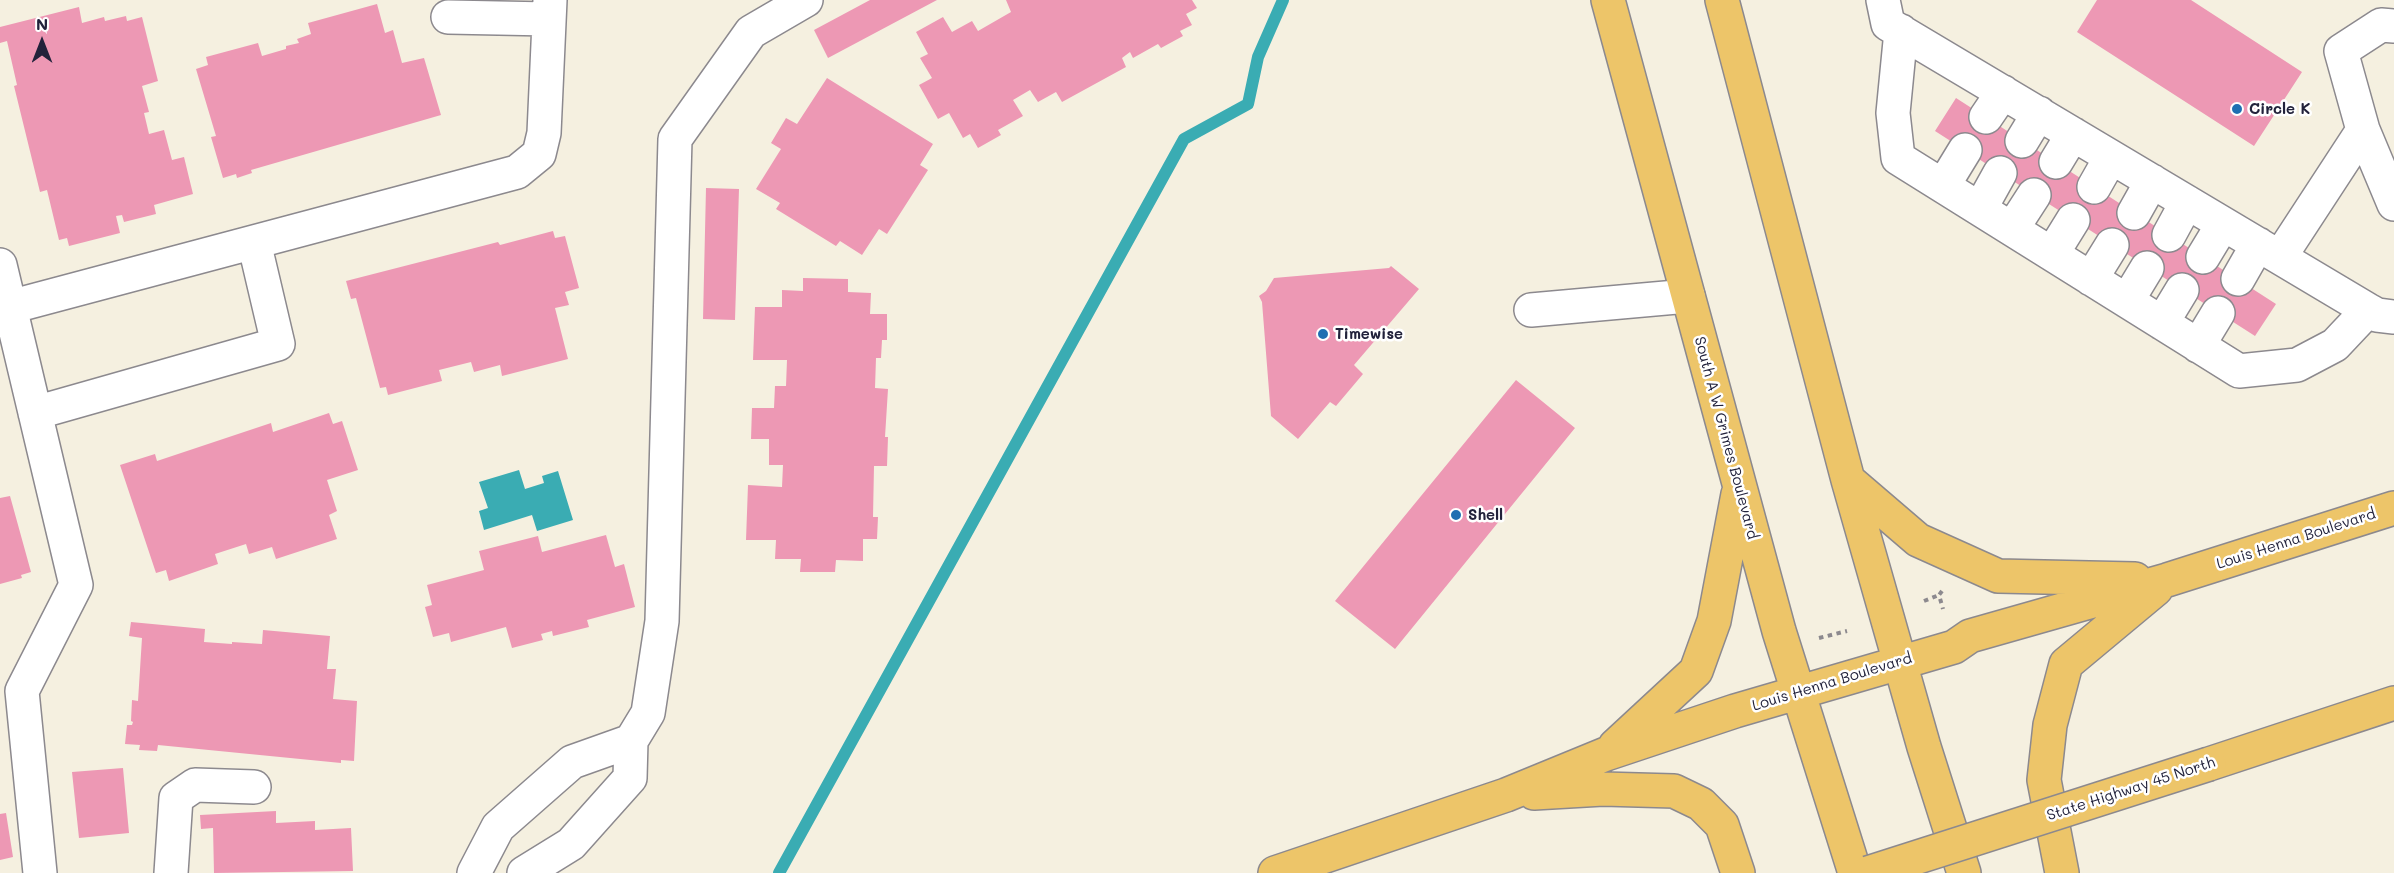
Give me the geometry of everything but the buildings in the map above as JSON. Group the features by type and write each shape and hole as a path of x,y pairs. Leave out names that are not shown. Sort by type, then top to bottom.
{"main road":[{"name":"South A W Grimes Boulevard","path":"1608,0 1739,486 1799,694 1856,873"},
{"path":"1722,0 1848,480 1899,662 1964,873"},
{"path":"1848,480 1918,540 1998,576 2167,580"},
{"path":"1606,754 1696,671 1714,621 1739,486"},
{"name":"Louis Henna Boulevard","path":"1275,873 1506,795 1606,754 1736,711 1954,647 1970,636 2167,580 2394,508"},
{"path":"2062,873 2044,780 2050,725 2066,664 2167,580"},
{"name":"State Highway 45 North","path":"1868,873 2394,703"},
{"path":"1506,795 1603,789 1674,791 1701,804 1722,825 1738,873"}],"lane":[{"path":"524,873 571,844 630,778 631,741 648,713 662,621 675,139 751,32 806,0"},
{"path":"1883,0 1888,24 1901,31 1994,105 2030,127 2073,134 2269,251 2381,313 2335,345 2297,366 2239,371 1898,158 1893,113 1901,31"},
{"path":"10,307 517,172 539,154 544,134 549,9 448,17"},
{"path":"2394,26 2381,25 2341,51 2363,130 2394,204"},
{"path":"2238,279 2269,251 2363,130"},
{"path":"2056,162 2073,134"},
{"path":"1942,186 1965,150"},
{"path":"2094,187 2111,157"},
{"path":"1980,209 2000,173"},
{"path":"2134,213 2152,181"},
{"path":"2012,229 2034,195"},
{"path":"2169,235 2187,202"},
{"path":"2052,254 2073,220"},
{"path":"2203,257 2223,224"},
{"path":"35,413 278,344 254,242"},
{"path":"2091,279 2112,245"},
{"path":"0,265 76,585 22,691 40,873"},
{"path":"2127,301 2147,268"},
{"path":"2162,323 2182,290"},
{"path":"1531,310 1688,296"},
{"path":"2199,346 2218,313"},
{"path":"474,873 498,827 573,762 631,741"},
{"path":"171,873 176,798 195,785 254,787"}],"path":[{"path":"1924,601 1939,595"},
{"path":"1819,638 1847,631"}],"water":[{"path":"519,470 525,489 544,483 542,476 558,471 573,520 537,531 532,515 484,530 479,511 488,508 479,482"}],"waterway":[{"path":"779,873 1184,139 1248,104 1258,57 1283,0"}],"place":[{"name":"Circle K","path":"2237,109"},
{"name":"Timewise","path":"1323,334"},
{"name":"Shell","path":"1456,515"}]}
